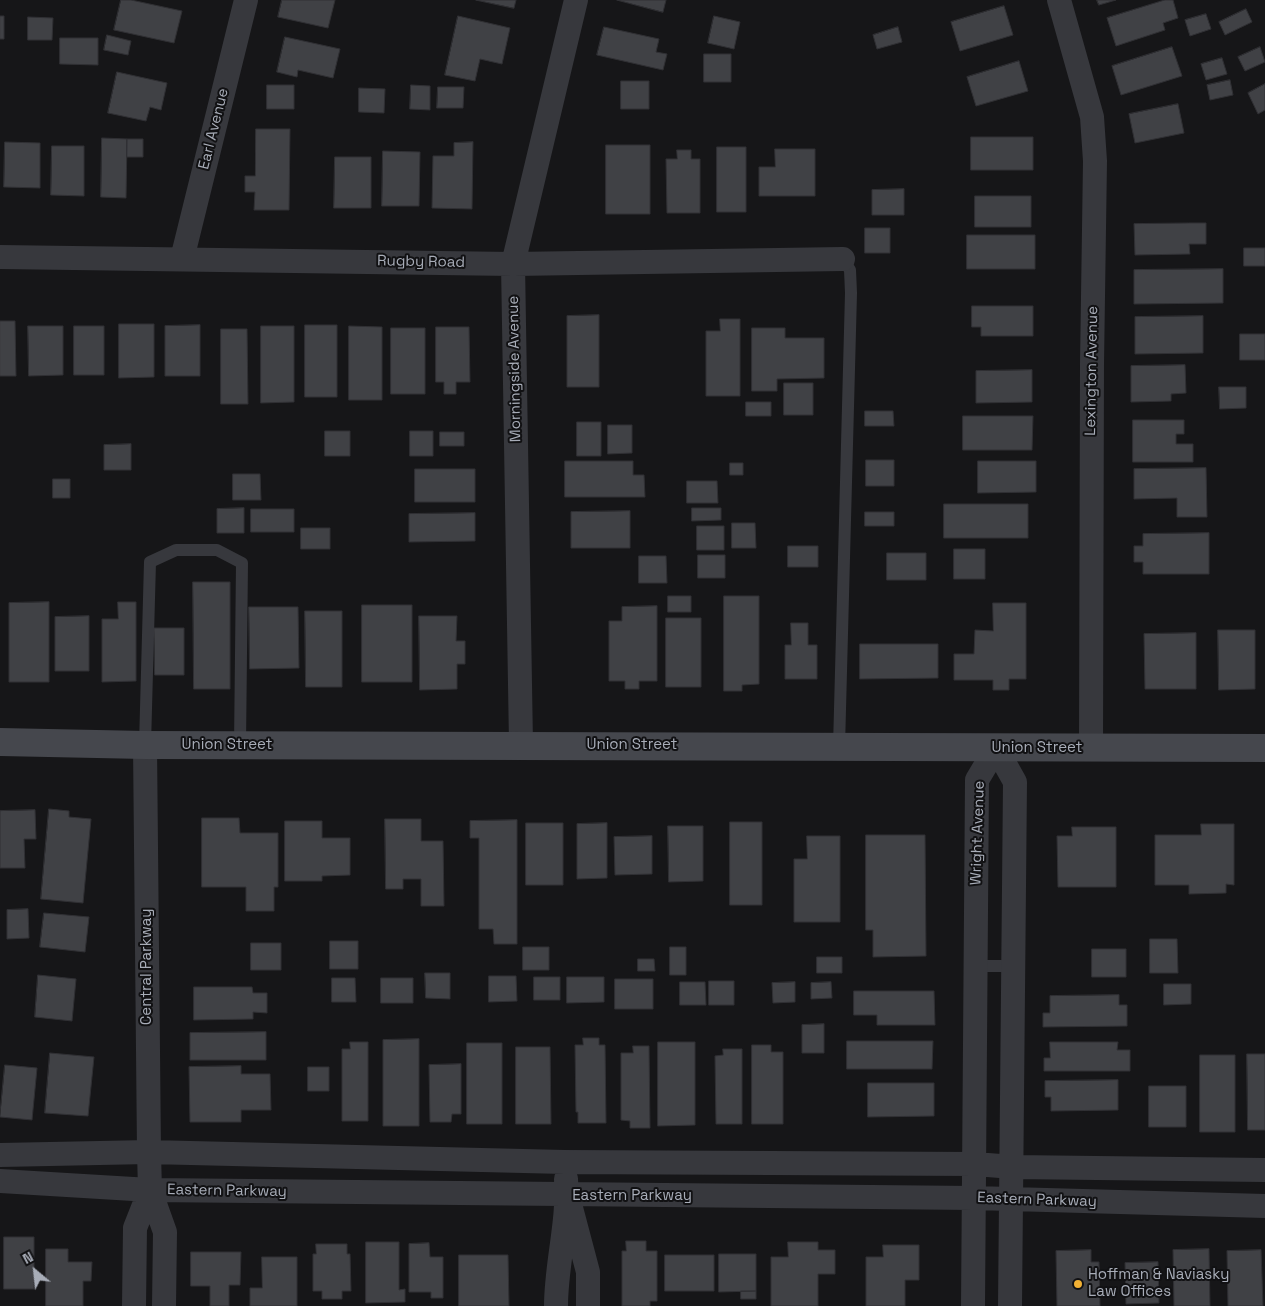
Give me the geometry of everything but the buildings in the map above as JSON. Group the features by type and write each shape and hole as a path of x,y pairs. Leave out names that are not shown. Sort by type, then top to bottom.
{"main road":[{"name":"Union Street","path":"0,742 145,745 521,744 1265,748"}],"street":[{"name":"Earl Avenue","path":"182,259 246,0"},
{"name":"Morningside Avenue","path":"521,744 513,264 576,0"},
{"name":"Lexington Avenue","path":"1060,0 1092,117 1095,161 1092,364 1091,747"},
{"name":"Rugby Road","path":"0,258 513,264 842,259"},
{"name":"Central Parkway","path":"145,745 150,1190 165,1232 164,1306"},
{"name":"Wright Avenue","path":"996,748 1015,782 1013,1167 1010,1306"},
{"name":"Wright Avenue","path":"972,1306 975,1164 977,780 996,748"},
{"path":"0,1155 149,1152 565,1162 975,1164 1013,1167 1265,1170"},
{"path":"556,1306 556,1274 567,1195 565,1162"},
{"name":"Eastern Parkway","path":"0,1182 150,1190 974,1198 1265,1206"},
{"name":"Central Parkway","path":"134,1306 135,1228 150,1190"},
{"path":"567,1195 588,1272 588,1306"}],"lane":[{"path":"839,747 851,293 850,270 842,259"},
{"path":"145,745 150,562 176,550 217,550 242,563 240,745"},
{"path":"976,966 1014,966"}],"place":[{"name":"Hoffman & Naviasky Law Offices","path":"1078,1284"}]}
